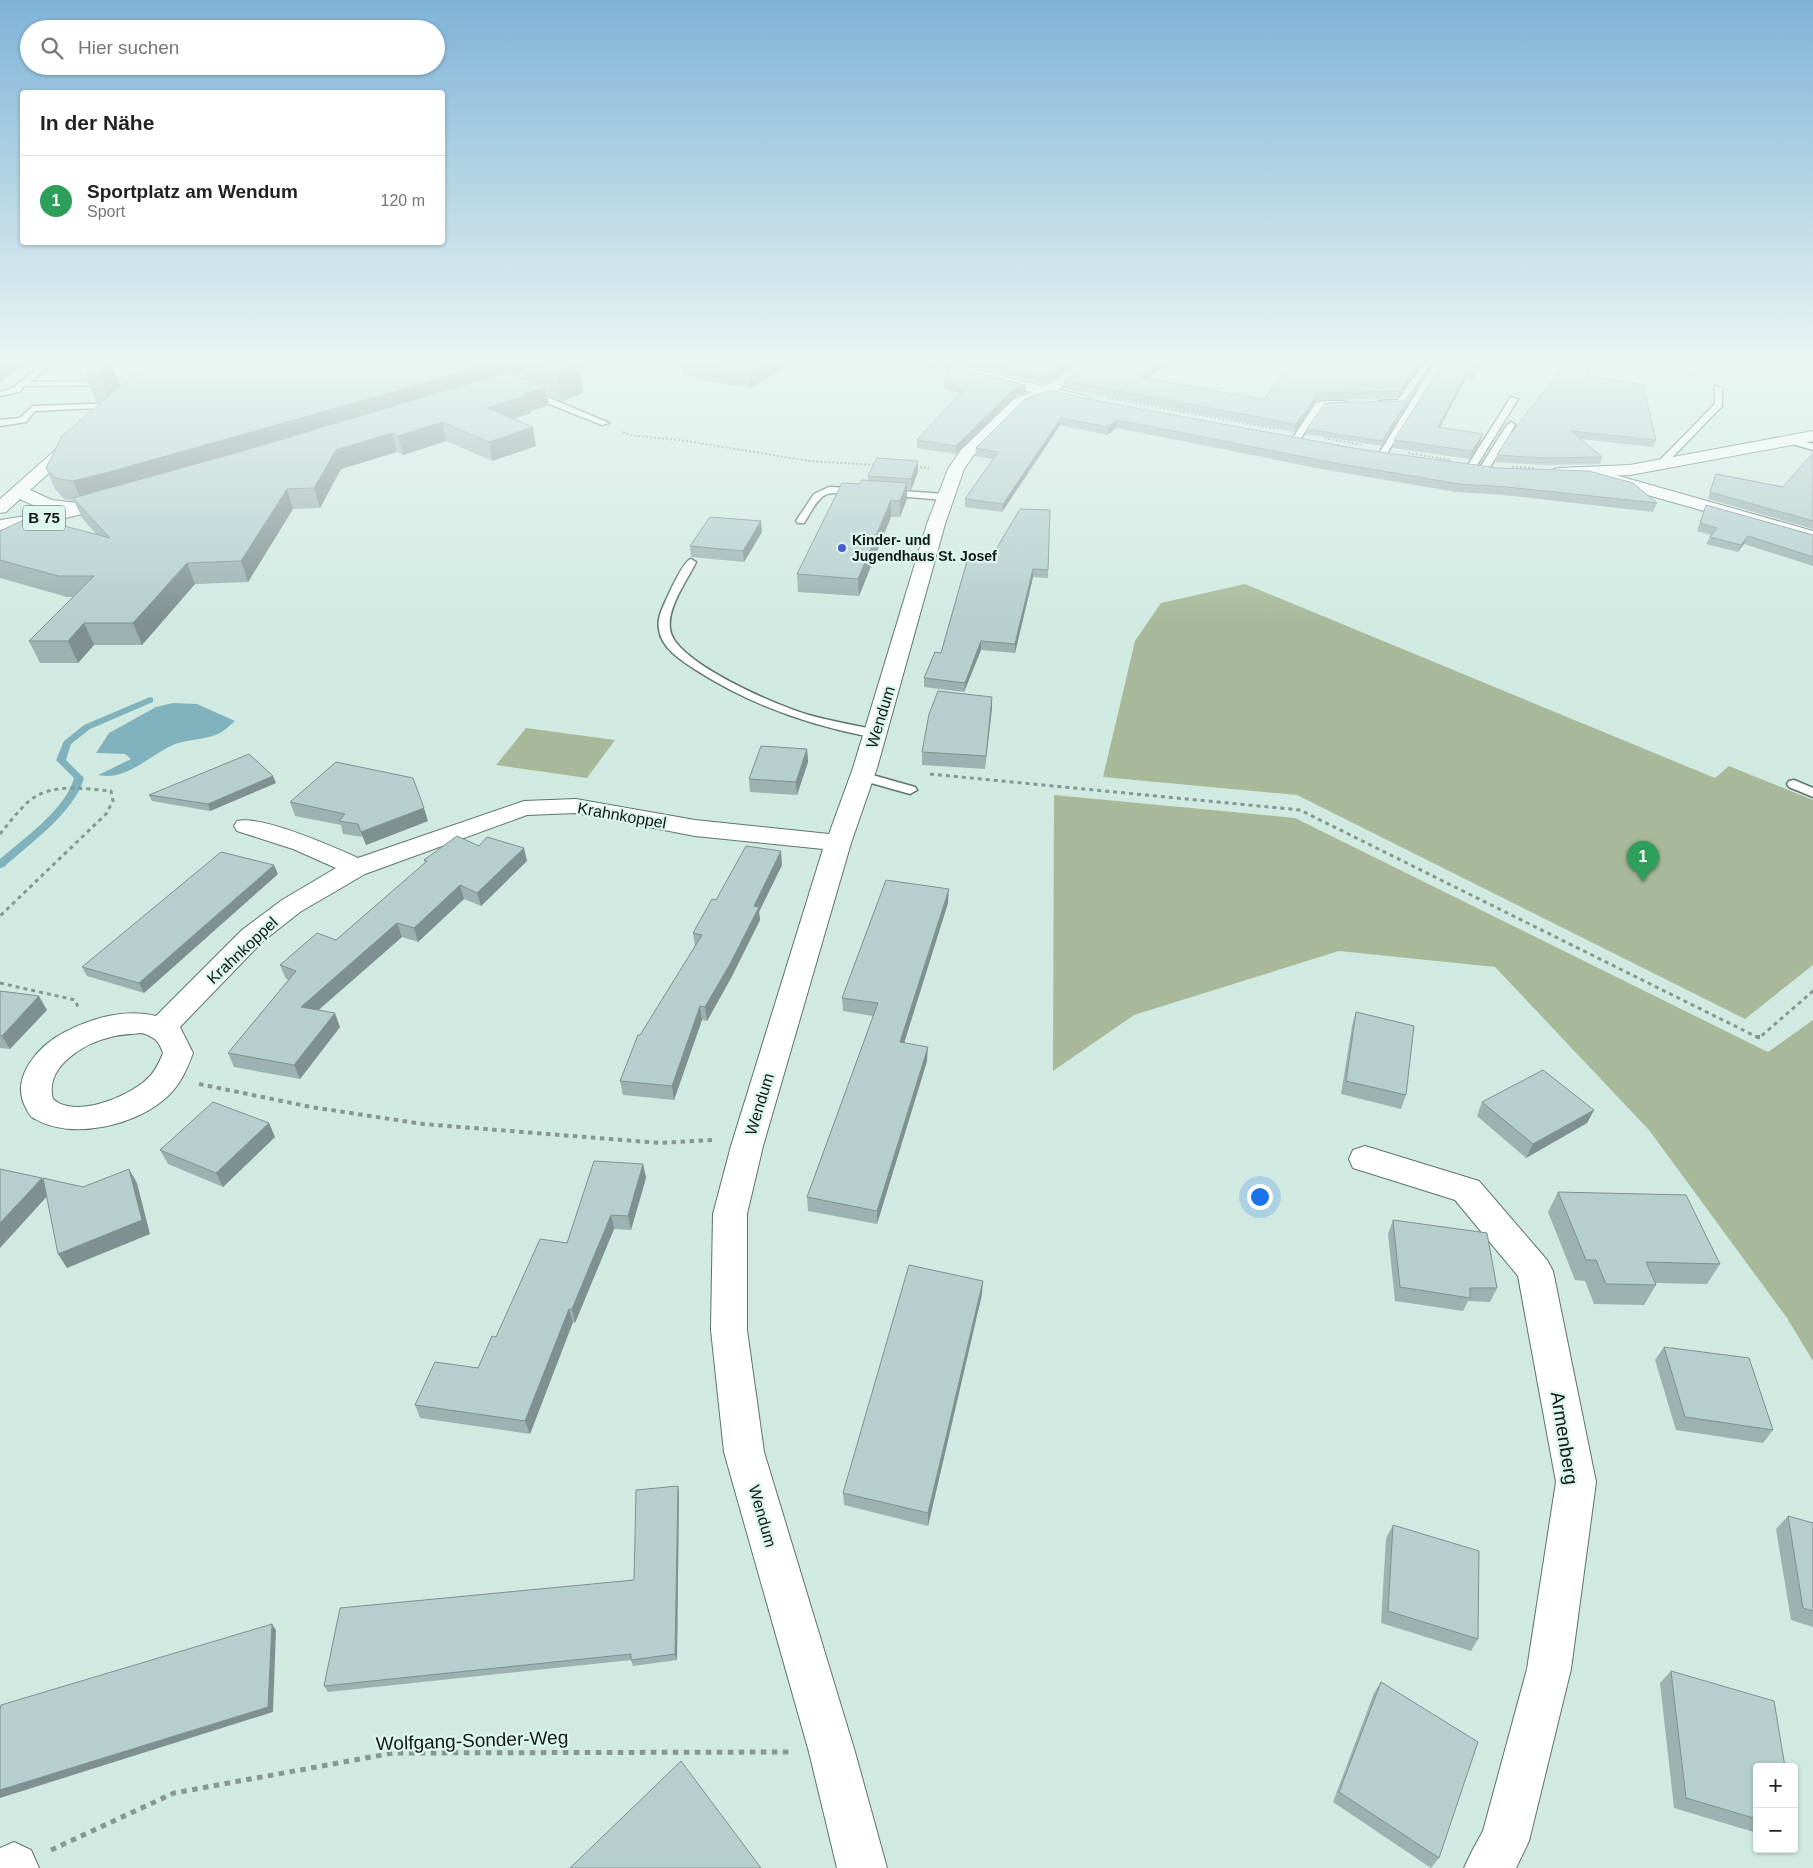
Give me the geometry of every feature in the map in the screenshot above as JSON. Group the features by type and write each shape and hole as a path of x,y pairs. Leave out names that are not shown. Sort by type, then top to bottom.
{"street":[{"path":"0,508 68,448"},
{"name":"Wendum","path":"862,1868 832,1752 744,1452 729,1330 730,1214 749,1139 838,842 876,734 936,524 951,484 967,453 972,448"},
{"path":"1547,473 1593,473 1660,465 1753,448"},
{"path":"1363,451 1401,458"},
{"path":"1471,468 1502,471"},
{"path":"1593,473 1813,537"},
{"path":"19,491 34,501 52,506 87,509"},
{"name":"B 75","path":"0,525 87,509 132,496"},
{"path":"0,539 87,509"},
{"name":"Krahnkoppel","path":"162,1028 252,936 291,906 356,868 524,808 576,806 695,828 838,842"},
{"path":"246,826 292,840 338,858 356,868"},
{"path":"142,1023 162,1028 173,1037 178,1053 167,1077 151,1093 124,1108 99,1116 72,1119 45,1110 35,1096 36,1080 47,1062 70,1043 89,1032 106,1027 142,1023"},
{"name":"Armenberg","path":"1365,1159 1467,1190 1535,1271 1576,1482 1549,1669 1505,1841 1489,1868"}],"lane":[{"path":"1382,455 1386,448"},
{"path":"1471,468 1483,448"},
{"path":"1471,468 1489,448"},
{"path":"1660,465 1676,448"},
{"path":"801,521 813,500 822,491 838,489 872,492 951,484"},
{"path":"691,562 664,619 664,631 667,640 686,658 716,679 756,701 816,722 876,734"},
{"path":"862,776 910,790"},
{"path":"1794,784 1813,793"}],"path":[{"path":"731,448 809,461 877,465"},
{"path":"914,467 951,484"},
{"path":"924,774 1300,810 1759,1038 1813,991"},
{"path":"0,834 33,798 44,791 64,789 111,792 112,801 106,814 0,916"},
{"path":"0,983 75,1000 89,1032"},
{"path":"167,1077 311,1107 423,1124 660,1143 749,1139"},
{"name":"Wolfgang-Sonder-Weg","path":"14,1868 174,1793 393,1753 832,1752"}],"green space":[{"path":"1245,584 1715,778 1729,766 1813,800 1813,965 1745,1019 1297,795 1103,777 1135,641 1161,603"},
{"path":"526,728 615,740 587,778 496,765"},
{"path":"1054,795 1295,818 1768,1052 1813,1020 1813,1361 1787,1318 1649,1130 1495,967 1339,951 1134,1015 1053,1071"}],"water":[{"path":"173,703 197,704 235,721 222,732 175,744 138,766 118,775 98,775 131,759 125,754 96,753 109,733 156,707"}],"building":[{"path":"56,448 194,448 73,481 55,478 46,468"},
{"path":"252,448 342,448 336,450 314,488 287,489 241,561 187,563 133,623 84,623 68,641 29,641 94,576 58,576 0,560 0,531 30,517 110,538 73,498"},
{"path":"977,448 1041,448 1003,504 965,499 998,452"},
{"path":"1259,448 1354,448 1498,468 1589,471 1633,483 1657,503 1507,487 1459,484"},
{"path":"1452,448 1474,448 1472,451"},
{"path":"1501,448 1591,448 1602,457 1546,458 1497,455"},
{"path":"1813,453 1813,521 1710,492 1716,474 1783,487"},
{"path":"877,458 918,461 911,479 868,476"},
{"path":"862,480 907,483 900,501 891,500 858,579 797,574 842,483 860,484"},
{"path":"1706,505 1813,535 1813,557 1748,536 1741,545 1710,537 1717,528 1700,523"},
{"path":"1020,509 1050,510 1048,570 1033,569 1015,644 981,641 965,683 924,678 935,652 941,653 969,554 992,556"},
{"path":"710,517 761,521 743,551 690,546"},
{"path":"938,691 992,697 986,756 922,752 929,714"},
{"path":"761,746 807,749 796,782 749,779"},
{"path":"249,754 273,776 208,804 149,795"},
{"path":"336,762 413,778 424,808 361,832 358,824 339,821 345,814 290,802"},
{"path":"457,836 479,846 487,837 524,848 477,893 460,885 414,928 397,923 301,1007 335,1013 294,1065 228,1053 296,971 280,965 317,933 336,940 427,861 424,860"},
{"path":"746,846 781,851 754,906 759,907 730,964 705,1007 700,1006 672,1086 620,1081 638,1035 640,1035 702,935 693,933 712,899 716,900"},
{"path":"221,852 274,865 139,983 82,967"},
{"path":"886,880 949,889 900,1042 928,1047 877,1211 807,1197 878,1003 842,998"},
{"path":"0,991 39,996 2,1036 0,1035"},
{"path":"1356,1012 1414,1026 1406,1095 1346,1081"},
{"path":"1543,1070 1594,1110 1533,1144 1482,1102"},
{"path":"213,1102 269,1123 216,1173 160,1150"},
{"path":"594,1161 643,1164 628,1216 611,1215 572,1309 569,1309 525,1421 415,1405 435,1362 478,1368 492,1336 496,1337 540,1239 567,1243"},
{"path":"0,1169 42,1178 0,1223"},
{"path":"129,1169 142,1220 58,1254 43,1178 83,1187"},
{"path":"1558,1192 1686,1195 1720,1264 1646,1262 1656,1285 1606,1284 1596,1260 1586,1260"},
{"path":"1393,1220 1487,1233 1497,1288 1470,1288 1470,1298 1400,1287"},
{"path":"909,1265 983,1281 928,1513 843,1493"},
{"path":"1664,1347 1749,1358 1773,1430 1685,1417"},
{"path":"678,1486 675,1654 631,1660 631,1654 324,1686 340,1608 634,1580 636,1490"},
{"path":"1788,1516 1813,1523 1813,1611 1803,1608"},
{"path":"1393,1525 1479,1551 1478,1639 1388,1611"},
{"path":"272,1624 268,1707 0,1790 1,1705"},
{"path":"1671,1671 1774,1701 1784,1763 1753,1763 1753,1818 1686,1798"},
{"path":"1381,1682 1478,1742 1439,1858 1339,1792"},
{"path":"681,1761 761,1868 570,1868"}],"waterway":[{"path":"0,865 59,811 77,787 79,778 61,760 67,743 87,727 150,700"}],"place":[{"name":"Kinder- und Jugendhaus St. Josef","path":"842,548"},
{"name":"Sportplatz am Wendum","path":"1643,882"}]}
